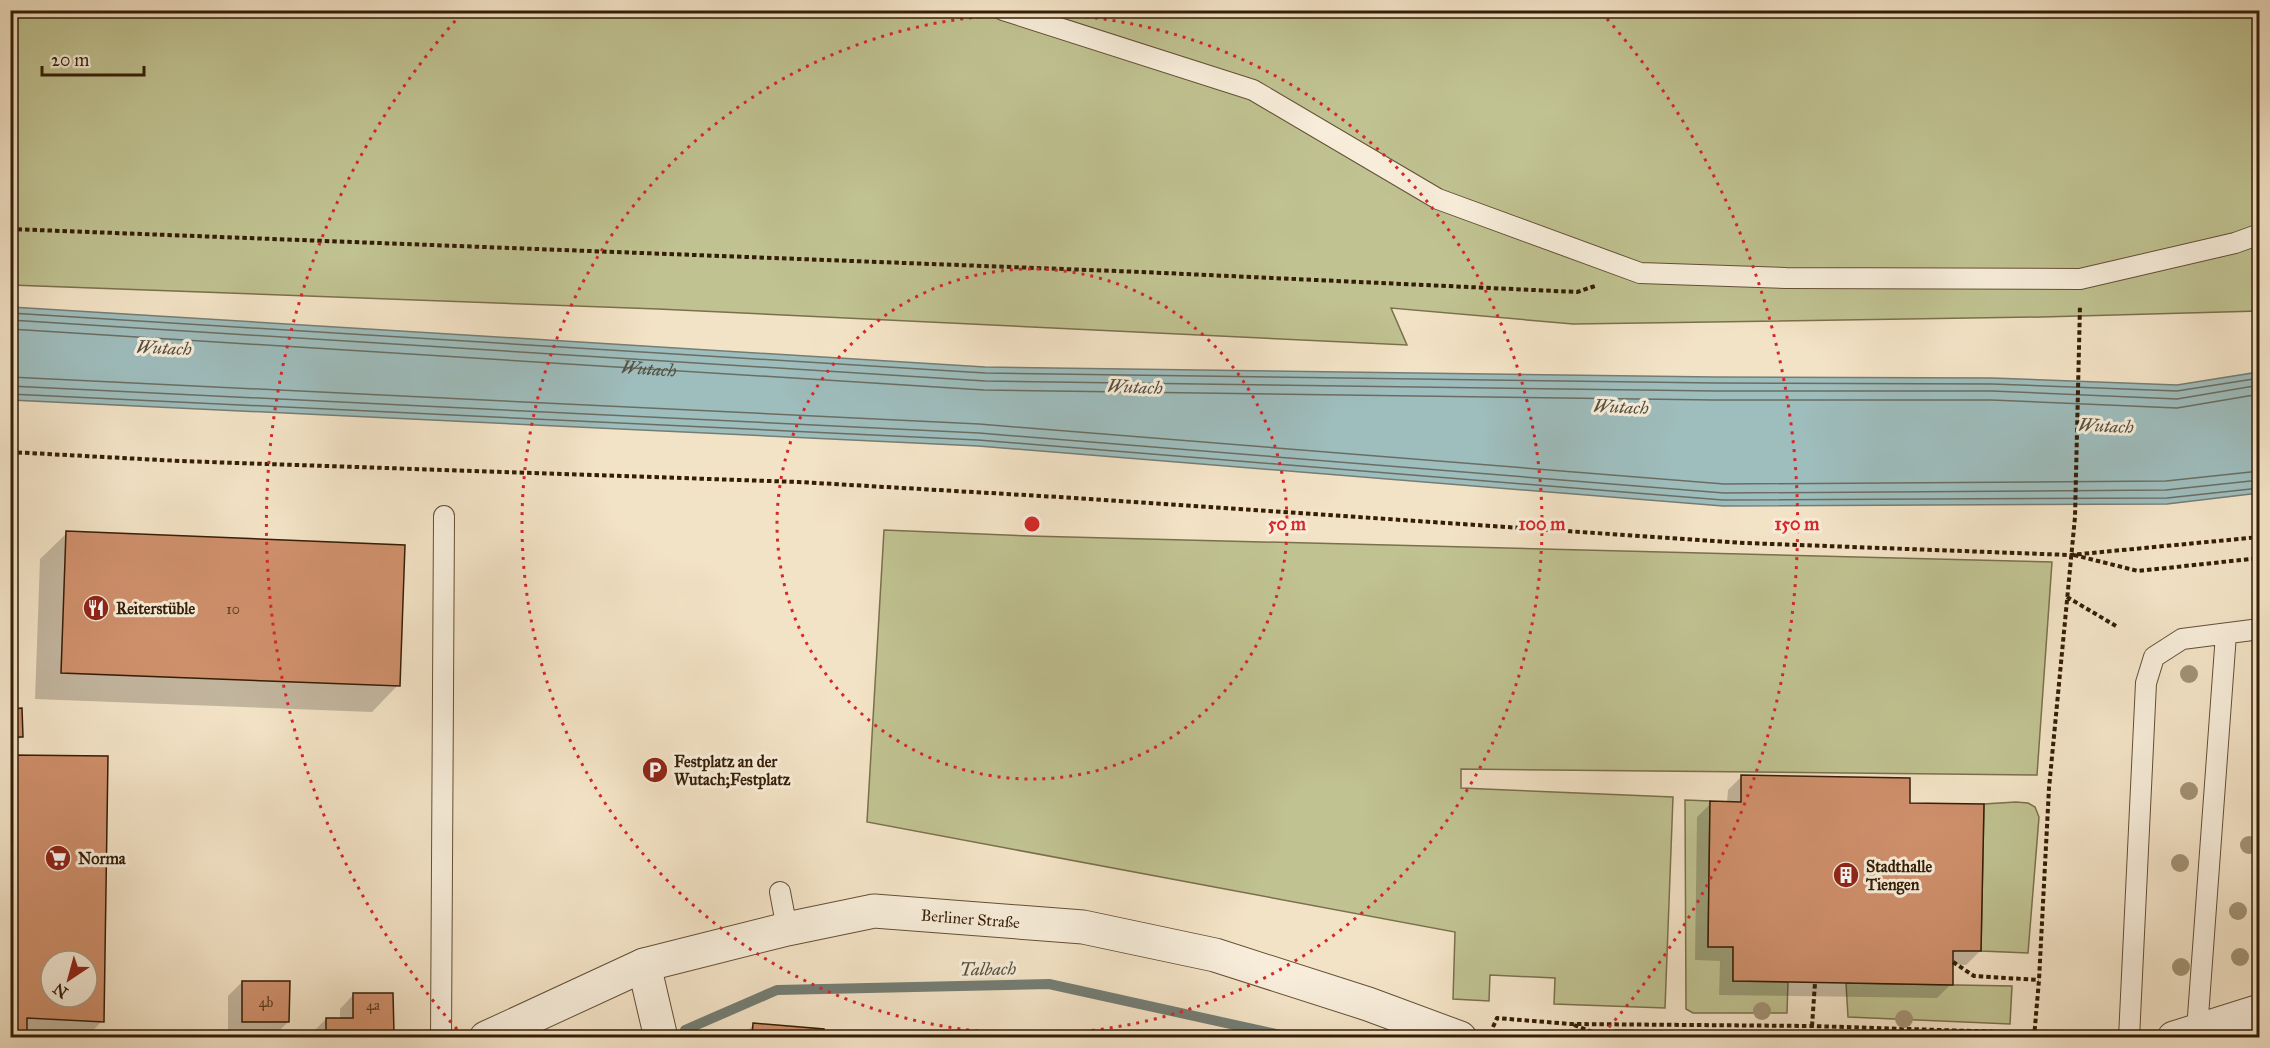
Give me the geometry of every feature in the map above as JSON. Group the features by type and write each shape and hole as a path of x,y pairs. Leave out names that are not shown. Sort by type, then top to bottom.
{"street":[{"name":"Berliner Straße","path":"486,1038 644,965 874,910 1083,927 1215,955 1368,1004 1460,1038"},
{"path":"644,965 661,1038"},
{"path":"2186,1034 2259,1011"}],"lane":[{"path":"1003,10 1253,90 1438,199 1640,273 1785,278 2080,279 2235,243 2259,234"},
{"path":"441,1038 444,516"},
{"path":"2129,1038 2146,683 2154,657 2182,639 2259,629"},
{"path":"2186,1034 2226,634"},
{"path":"780,892 788,929"}],"path":[{"path":"10,229 1154,273 1577,292 1640,273"},
{"path":"2034,1038 2049,788 2075,517 2080,333"},
{"path":"10,452 179,461 799,482 1745,543 2070,555 2259,537"},
{"path":"2070,555 2138,571 2259,558"},
{"path":"2067,597 2116,626"},
{"path":"1953,962 1974,976 2039,980"},
{"path":"1812,1026 1815,982"},
{"path":"1492,1028 1497,1018 1570,1024 1812,1026 2003,1032 2007,1038"},
{"path":"1570,1024 1608,1038"}],"green space":[{"path":"11,11 2259,11 2259,311 2042,317 1573,324 1391,308 1407,345 658,309 11,285"},
{"path":"884,530 1030,536 2052,562 2037,775 1461,769 1461,788 1673,797 1665,1008 1554,1004 1555,978 1490,975 1489,1001 1453,999 1455,932 867,822"},
{"path":"1685,800 1710,801 1708,946 1733,947 1733,981 1788,982 1787,1013 1693,1013 1686,1009"},
{"path":"2028,803 2035,807 2039,817 2028,953 1981,951 1984,804"},
{"path":"1846,983 2012,986 2010,1024 1848,1017"},
{"path":"1614,1030 1873,1037 1634,1038"}],"water":[{"name":"Wutach","path":"11,307 985,367 1715,377 1992,378 2177,385 2259,372 2259,493 2167,504 1723,506 978,446 11,400"}],"building":[{"path":"66,531 405,545 400,686 61,673"},
{"path":"22,708 23,737 10,737 10,709"},
{"name":"Norma","path":"10,755 108,756 104,1022 27,1018 27,1038 10,1038"},
{"name":"Stadthalle Tiengen","path":"1741,775 1910,778 1910,803 1984,804 1981,951 1953,951 1953,985 1733,981 1733,947 1708,947 1710,801 1741,802"},
{"path":"242,981 290,981 289,1022 242,1022"},
{"path":"353,993 393,993 394,1034 367,1034 367,1038 299,1038 298,1035 326,1034 326,1018 353,1018"},
{"path":"753,1023 824,1029 823,1038 752,1038"}],"waterway":[{"name":"Talbach","path":"685,1030 777,990 1049,984 1294,1038"}],"place":[{"name":"Reiterstüble","path":"96,608"},
{"name":"Festplatz an der Wutach;Festplatz","path":"655,770"},
{"name":"Norma","path":"58,858"},
{"name":"Stadthalle Tiengen","path":"1846,875"}]}
